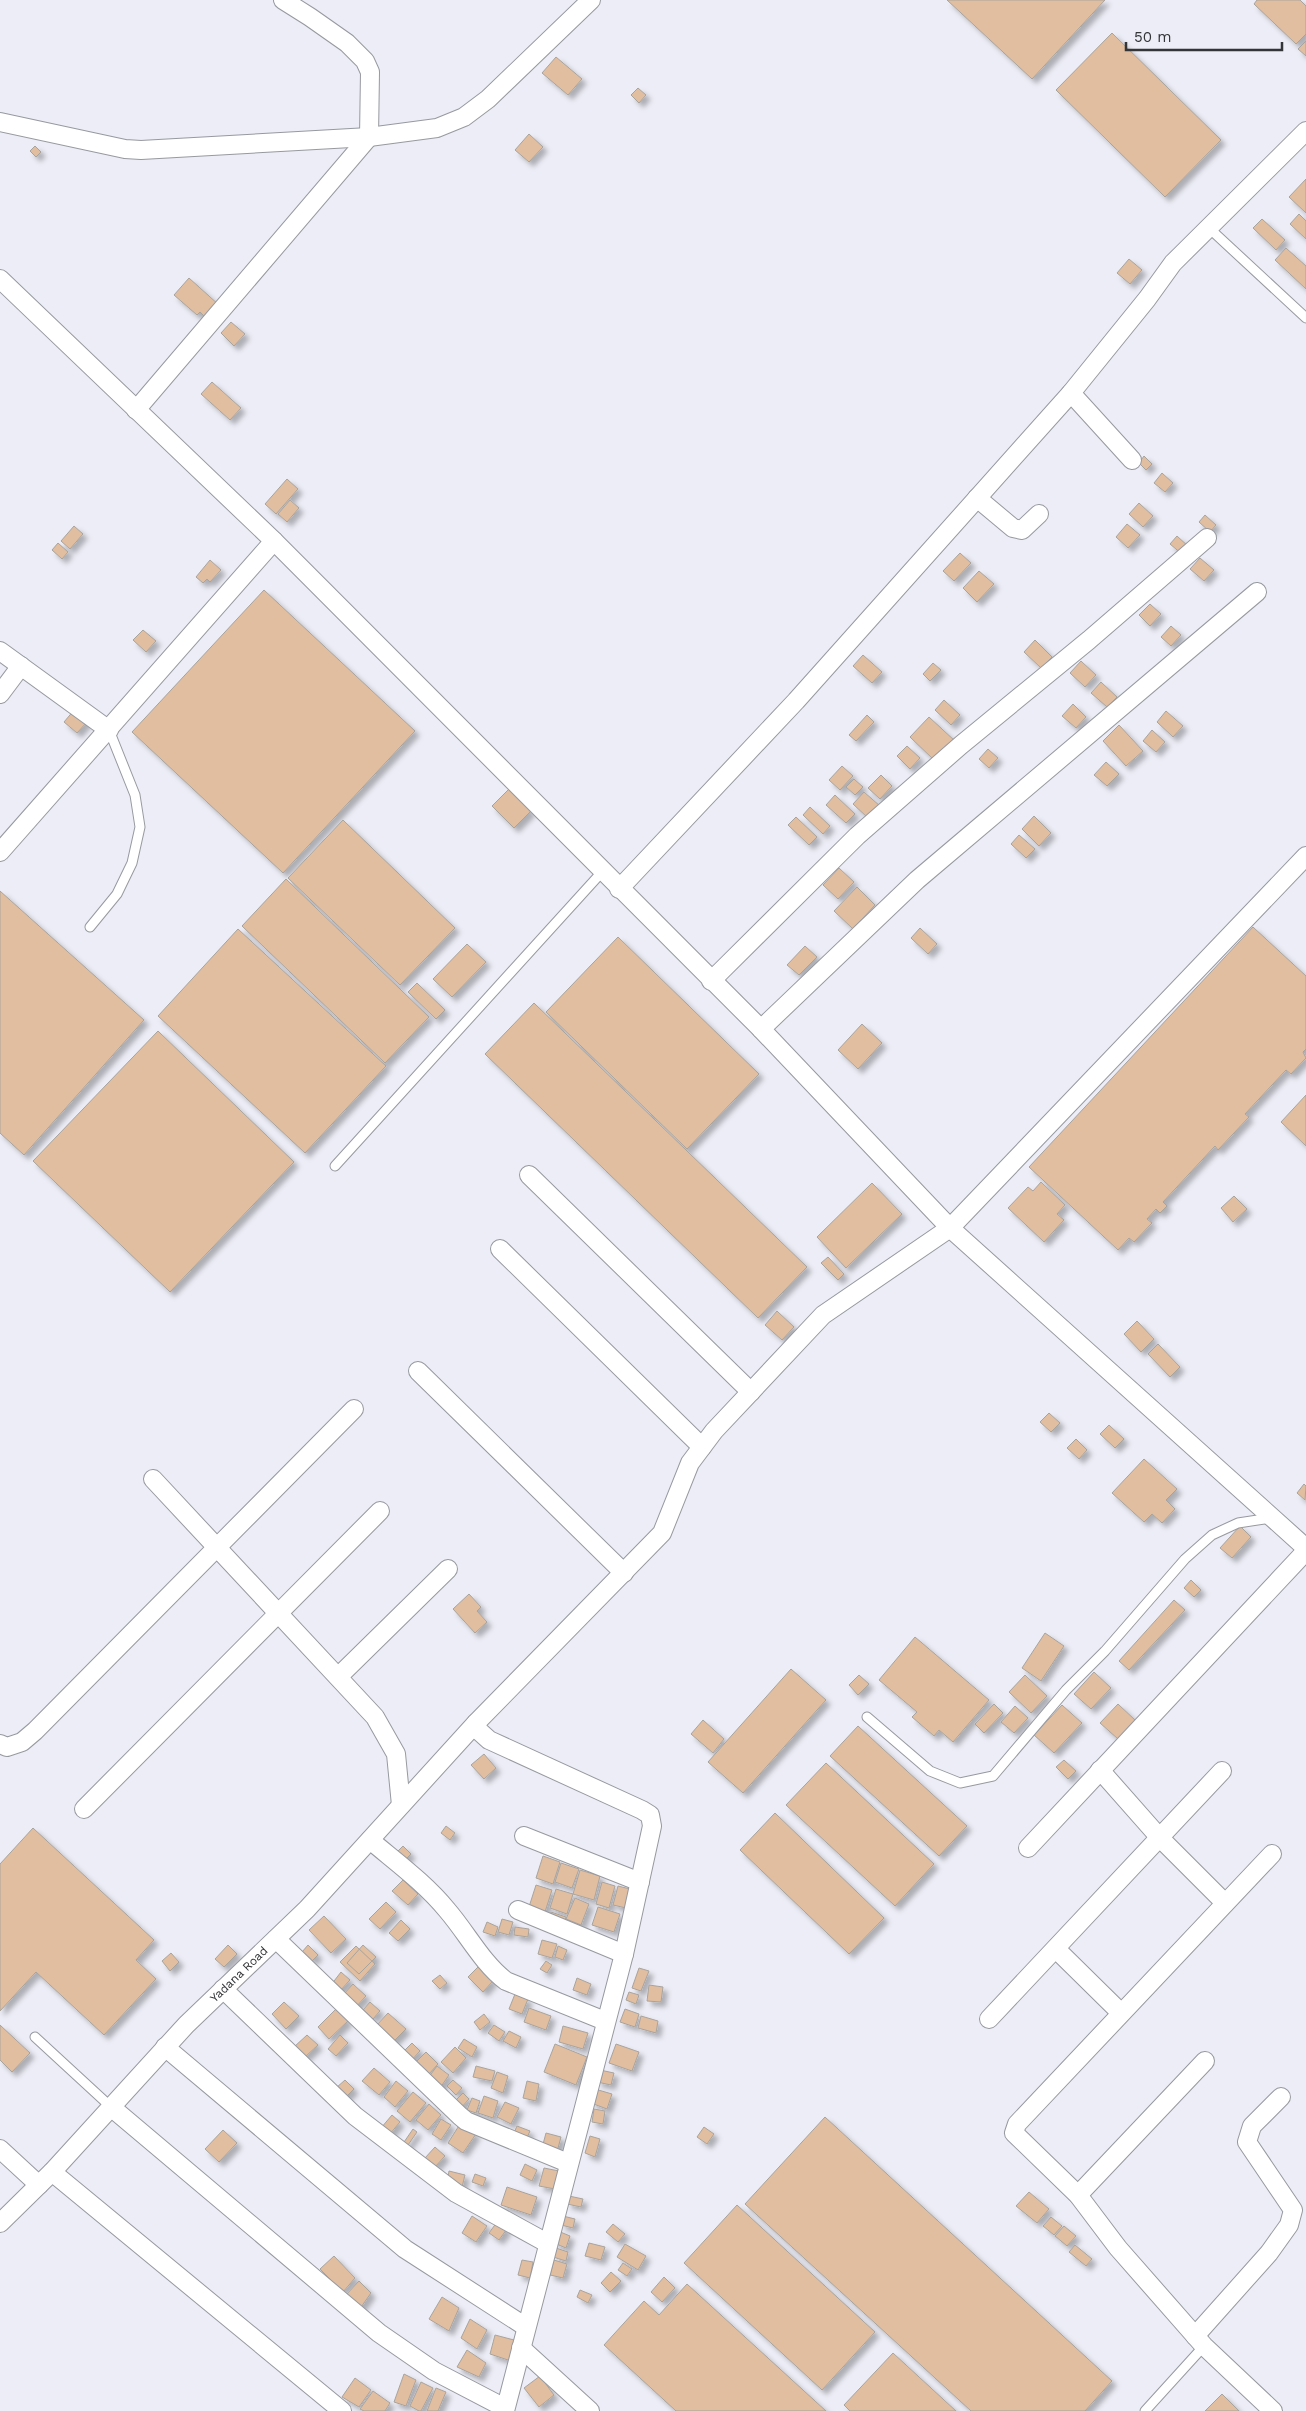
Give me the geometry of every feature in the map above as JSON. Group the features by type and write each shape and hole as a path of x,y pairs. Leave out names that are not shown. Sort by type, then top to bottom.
{"street":[{"path":"136,410 369,138 370,72 365,61 340,38 283,0"},
{"path":"0,122 125,149 141,150 369,138 437,128 464,117 488,99 591,0"},
{"path":"619,890 796,701 1071,393 1147,299 1173,263 1306,131"},
{"path":"0,279 274,542 619,890 761,1029 950,1228 1274,1517 1306,1549 1028,1848"},
{"path":"1071,393 1132,460"},
{"path":"977,498 1014,528 1022,530 1039,514"},
{"path":"711,981 857,836 961,745 1089,640 1207,538"},
{"path":"0,852 274,542"},
{"path":"761,1029 917,880 1257,592"},
{"path":"0,651 109,730"},
{"path":"0,694 21,666"},
{"name":"Yadana Road","path":"0,2223 52,2172 165,2047 307,1909 476,1723 666,1529 686,1469 702,1447 714,1431 823,1315 950,1228 1306,856"},
{"path":"529,1175 751,1392"},
{"path":"500,1249 702,1447"},
{"path":"418,1371 624,1572"},
{"path":"0,1744 7,1748 22,1742 35,1731 354,1409"},
{"path":"153,1479 339,1676 375,1718 396,1754 401,1805"},
{"path":"84,1809 380,1511"},
{"path":"339,1676 448,1569"},
{"path":"111,2107 380,2334 434,2371 505,2409 624,1954 652,1826 650,1815 489,1740 479,1731 476,1723"},
{"path":"1100,1770 1160,1838 1225,1904"},
{"path":"989,2020 1222,1771"},
{"path":"524,1836 640,1882"},
{"path":"370,1840 436,1897 485,1958 492,1970 506,1981 605,2021"},
{"path":"1272,1854 1017,2124 1014,2133 1078,2195 1118,2248 1199,2341 1272,2411"},
{"path":"518,1910 624,1954"},
{"path":"276,1939 466,2121 568,2163"},
{"path":"1056,1948 1122,2013"},
{"path":"223,1989 355,2116 456,2193 547,2243"},
{"path":"165,2047 405,2249 526,2327"},
{"path":"1078,2195 1205,2061"},
{"path":"1199,2341 1290,2225 1293,2210 1247,2142 1252,2126 1280,2097"},
{"path":"0,2149 39,2184"},
{"path":"52,2172 342,2411"},
{"path":"521,2348 590,2411"}],"lane":[{"path":"1209,228 1306,318"},
{"path":"90,927 117,894 132,863 140,827 135,795 109,730"},
{"path":"335,1166 602,872"},
{"path":"866,1717 930,1771 960,1783 993,1776 1066,1690 1105,1651 1185,1559 1212,1536 1238,1523 1274,1517"},
{"path":"35,2037 111,2107"},
{"path":"1145,2411 1199,2341"}],"building":[{"path":"947,0 1105,0 1032,79"},
{"path":"1257,0 1300,0 1306,6 1306,34 1296,44 1254,4"},
{"path":"1112,33 1221,140 1165,197 1056,90"},
{"path":"1306,41 1306,56 1298,49"},
{"path":"556,57 582,79 568,95 542,73"},
{"path":"638,88 646,95 639,103 631,95"},
{"path":"529,134 543,147 529,162 515,150"},
{"path":"35,146 41,152 36,157 30,151"},
{"path":"1306,179 1306,213 1289,197"},
{"path":"1299,214 1306,221 1306,239 1290,224"},
{"path":"1262,219 1285,240 1276,250 1253,228"},
{"path":"1286,248 1306,266 1306,289 1275,260"},
{"path":"1129,259 1142,270 1130,284 1117,273"},
{"path":"189,278 219,305 207,319 200,312 197,315 174,295"},
{"path":"231,322 245,334 234,346 221,333"},
{"path":"212,382 241,408 230,420 201,394"},
{"path":"1144,456 1152,464 1146,470 1139,463"},
{"path":"1162,473 1173,483 1165,492 1154,483"},
{"path":"287,479 298,489 276,514 265,504"},
{"path":"290,500 299,508 287,522 278,514"},
{"path":"1139,503 1153,516 1143,527 1129,514"},
{"path":"1205,515 1216,525 1210,532 1199,522"},
{"path":"1127,524 1140,535 1128,548 1116,537"},
{"path":"74,526 83,534 70,549 61,541"},
{"path":"1177,536 1189,547 1183,555 1170,544"},
{"path":"58,543 68,552 62,559 52,550"},
{"path":"960,553 971,563 954,581 943,571"},
{"path":"1200,558 1214,570 1204,581 1190,569"},
{"path":"210,560 221,570 210,582 207,579 203,583 196,577"},
{"path":"979,571 994,584 977,602 963,588"},
{"path":"264,590 415,731 283,873 132,732"},
{"path":"1150,604 1161,614 1150,626 1139,615"},
{"path":"1171,626 1181,635 1171,646 1161,637"},
{"path":"143,630 156,641 146,652 133,640"},
{"path":"1035,640 1052,657 1041,668 1024,652"},
{"path":"863,655 882,672 872,683 853,666"},
{"path":"1081,661 1096,675 1085,687 1070,673"},
{"path":"933,663 941,670 930,681 923,674"},
{"path":"1101,682 1117,697 1107,707 1091,693"},
{"path":"944,700 960,715 951,725 935,710"},
{"path":"1073,704 1086,717 1076,728 1062,716"},
{"path":"75,709 88,721 77,733 64,722"},
{"path":"1166,711 1183,726 1173,737 1157,722"},
{"path":"867,715 874,722 856,741 849,735"},
{"path":"929,717 955,741 935,761 910,737"},
{"path":"1119,725 1143,751 1126,766 1103,741"},
{"path":"1152,730 1165,742 1156,752 1143,741"},
{"path":"907,746 920,758 910,769 897,756"},
{"path":"988,749 998,758 989,768 979,759"},
{"path":"1106,762 1119,774 1107,786 1094,775"},
{"path":"842,766 853,776 840,790 829,780"},
{"path":"881,775 892,786 880,799 868,788"},
{"path":"854,779 863,787 855,795 846,787"},
{"path":"509,789 531,811 514,828 492,806"},
{"path":"864,792 880,806 868,818 853,804"},
{"path":"835,795 855,814 846,823 826,805"},
{"path":"810,807 830,826 823,834 803,815"},
{"path":"1034,816 1051,833 1039,846 1022,829"},
{"path":"796,817 817,837 809,845 788,825"},
{"path":"343,820 455,928 400,985 288,878"},
{"path":"1019,835 1035,849 1026,858 1011,844"},
{"path":"839,868 854,882 838,899 823,885"},
{"path":"286,879 429,1017 385,1063 242,926"},
{"path":"857,887 875,905 853,929 834,911"},
{"path":"0,891 144,1020 24,1155 0,1133"},
{"path":"1253,927 1306,976 1306,1049 1303,1052 1306,1058 1291,1074 1286,1070 1245,1114 1249,1117 1218,1150 1215,1146 1163,1202 1167,1206 1160,1213 1156,1209 1147,1219 1152,1223 1134,1242 1129,1238 1118,1250 1029,1167"},
{"path":"920,928 937,944 928,954 911,938"},
{"path":"238,929 386,1066 305,1153 158,1016"},
{"path":"618,937 759,1074 687,1149 546,1012"},
{"path":"467,944 486,962 452,997 433,979"},
{"path":"805,946 817,957 799,975 787,965"},
{"path":"417,983 445,1010 436,1019 408,992"},
{"path":"534,1003 807,1267 758,1318 485,1054"},
{"path":"862,1024 882,1043 858,1069 838,1050"},
{"path":"158,1031 294,1162 170,1292 33,1161"},
{"path":"1306,1095 1306,1146 1281,1122"},
{"path":"1041,1182 1065,1205 1057,1214 1064,1220 1044,1242 1008,1208 1028,1187 1033,1191"},
{"path":"872,1183 902,1214 846,1268 817,1237"},
{"path":"1234,1196 1247,1209 1233,1222 1221,1208"},
{"path":"828,1257 844,1274 838,1280 821,1263"},
{"path":"777,1311 794,1327 782,1340 765,1325"},
{"path":"1137,1321 1154,1339 1141,1352 1124,1334"},
{"path":"1158,1344 1180,1367 1170,1377 1148,1354"},
{"path":"1049,1413 1060,1423 1051,1432 1040,1422"},
{"path":"1109,1425 1124,1439 1115,1448 1100,1434"},
{"path":"1076,1439 1087,1450 1079,1459 1067,1448"},
{"path":"1144,1459 1177,1489 1166,1500 1175,1509 1162,1523 1152,1514 1144,1522 1112,1493"},
{"path":"1304,1484 1306,1486 1305,1500 1297,1493"},
{"path":"1240,1526 1251,1537 1232,1558 1220,1548"},
{"path":"1191,1580 1201,1590 1194,1597 1184,1588"},
{"path":"469,1594 481,1607 477,1611 487,1622 475,1633 453,1609"},
{"path":"1174,1600 1185,1610 1129,1670 1119,1661"},
{"path":"1045,1633 1064,1646 1041,1681 1022,1668"},
{"path":"915,1637 989,1700 953,1742 939,1730 934,1736 912,1717 917,1712 879,1680"},
{"path":"791,1669 826,1700 743,1793 708,1762"},
{"path":"1094,1672 1111,1688 1091,1709 1074,1694"},
{"path":"859,1675 869,1684 858,1695 849,1685"},
{"path":"1025,1675 1047,1696 1031,1713 1009,1692"},
{"path":"994,1704 1003,1713 984,1733 975,1724"},
{"path":"1118,1704 1135,1720 1118,1739 1100,1723"},
{"path":"1062,1705 1082,1723 1054,1753 1034,1735"},
{"path":"1015,1706 1028,1718 1014,1733 1001,1722"},
{"path":"703,1720 724,1739 713,1753 691,1734"},
{"path":"858,1726 967,1826 939,1856 830,1756"},
{"path":"484,1754 496,1768 484,1779 471,1765"},
{"path":"1064,1760 1076,1771 1068,1779 1056,1767"},
{"path":"826,1763 934,1864 895,1906 786,1805"},
{"path":"775,1813 884,1918 849,1954 740,1850"},
{"path":"446,1826 455,1833 450,1840 441,1833"},
{"path":"33,1828 154,1940 136,1960 156,1979 104,2035 36,1972 0,2011 0,1864"},
{"path":"403,1846 411,1854 404,1861 396,1853"},
{"path":"543,1856 560,1862 553,1884 536,1878"},
{"path":"561,1863 579,1869 572,1888 555,1882"},
{"path":"580,1870 600,1876 594,1900 573,1894"},
{"path":"403,1880 418,1894 408,1905 392,1891"},
{"path":"602,1882 615,1886 609,1908 596,1904"},
{"path":"536,1885 552,1890 544,1915 528,1910"},
{"path":"618,1886 630,1889 626,1908 613,1905"},
{"path":"556,1889 573,1894 567,1914 550,1908"},
{"path":"575,1898 589,1904 581,1925 566,1919"},
{"path":"386,1902 396,1912 380,1929 369,1919"},
{"path":"598,1907 620,1914 614,1932 592,1925"},
{"path":"551,1912 566,1917 564,1925 549,1920"},
{"path":"324,1916 346,1939 331,1953 309,1930"},
{"path":"502,1919 513,1922 509,1935 498,1932"},
{"path":"401,1920 410,1929 398,1941 389,1933"},
{"path":"487,1922 498,1927 495,1936 483,1932"},
{"path":"515,1927 529,1929 528,1937 514,1935"},
{"path":"542,1940 557,1944 552,1958 538,1954"},
{"path":"228,1945 237,1954 224,1967 215,1959"},
{"path":"308,1945 318,1955 312,1961 302,1952"},
{"path":"363,1945 376,1957 359,1974 347,1963"},
{"path":"356,1946 375,1964 360,1981 340,1962"},
{"path":"558,1946 567,1950 563,1960 555,1957"},
{"path":"171,1953 179,1962 170,1971 162,1961"},
{"path":"546,1961 552,1965 547,1973 540,1969"},
{"path":"478,1967 493,1981 483,1992 468,1977"},
{"path":"639,1968 649,1971 641,1991 632,1988"},
{"path":"341,1972 350,1980 339,1992 331,1985"},
{"path":"440,1975 447,1983 440,1989 432,1981"},
{"path":"577,1978 591,1984 587,1995 573,1990"},
{"path":"353,1984 366,1996 355,2008 342,1996"},
{"path":"649,1985 663,1987 661,2002 647,2001"},
{"path":"629,1992 639,1995 636,2004 626,2000"},
{"path":"515,1994 528,1999 522,2014 509,2009"},
{"path":"284,2002 299,2016 286,2029 272,2014"},
{"path":"370,2002 380,2011 373,2019 363,2010"},
{"path":"529,2008 551,2016 546,2030 524,2022"},
{"path":"336,2009 348,2021 329,2039 318,2027"},
{"path":"625,2009 639,2014 635,2027 620,2022"},
{"path":"388,2013 406,2029 392,2043 375,2027"},
{"path":"484,2014 490,2022 480,2030 474,2022"},
{"path":"641,2016 658,2021 656,2033 638,2028"},
{"path":"0,2025 30,2053 12,2072 0,2060"},
{"path":"494,2025 505,2032 499,2041 488,2033"},
{"path":"563,2026 588,2033 583,2049 559,2042"},
{"path":"509,2031 521,2037 516,2048 503,2041"},
{"path":"307,2035 318,2045 304,2058 294,2047"},
{"path":"340,2035 348,2043 336,2056 328,2049"},
{"path":"464,2039 477,2047 472,2057 458,2048"},
{"path":"412,2043 420,2051 410,2062 401,2054"},
{"path":"555,2044 587,2057 576,2085 544,2072"},
{"path":"616,2044 639,2052 632,2071 609,2063"},
{"path":"455,2047 466,2058 453,2073 441,2062"},
{"path":"426,2052 438,2064 429,2074 416,2062"},
{"path":"437,2066 449,2075 438,2091 425,2082"},
{"path":"476,2066 495,2071 492,2081 473,2077"},
{"path":"374,2068 390,2082 379,2095 362,2081"},
{"path":"600,2070 614,2073 611,2085 597,2082"},
{"path":"497,2072 508,2076 503,2093 491,2088"},
{"path":"345,2080 354,2089 345,2098 336,2088"},
{"path":"453,2080 462,2088 456,2095 447,2086"},
{"path":"396,2081 408,2091 395,2107 384,2097"},
{"path":"527,2081 539,2084 536,2101 523,2098"},
{"path":"595,2089 612,2094 607,2109 591,2103"},
{"path":"413,2092 426,2103 410,2122 397,2111"},
{"path":"463,2093 469,2099 461,2108 454,2102"},
{"path":"484,2096 498,2101 493,2118 478,2113"},
{"path":"472,2098 480,2101 476,2113 467,2110"},
{"path":"505,2102 519,2108 511,2124 497,2117"},
{"path":"429,2104 441,2115 428,2130 416,2120"},
{"path":"594,2109 605,2111 603,2124 592,2122"},
{"path":"392,2115 400,2122 389,2135 381,2128"},
{"path":"825,2117 1112,2381 1085,2411 971,2411 745,2204"},
{"path":"441,2119 451,2125 441,2140 432,2134"},
{"path":"460,2124 476,2134 463,2153 448,2143"},
{"path":"517,2126 530,2131 526,2140 513,2135"},
{"path":"704,2127 714,2134 707,2144 697,2137"},
{"path":"413,2129 417,2132 406,2148 402,2145"},
{"path":"223,2130 237,2143 219,2162 205,2149"},
{"path":"546,2133 561,2137 557,2152 542,2148"},
{"path":"590,2136 600,2139 595,2157 585,2153"},
{"path":"435,2147 445,2156 435,2167 425,2158"},
{"path":"525,2164 537,2170 532,2181 520,2175"},
{"path":"544,2168 559,2171 555,2189 539,2186"},
{"path":"449,2171 465,2175 462,2187 447,2183"},
{"path":"475,2174 486,2178 483,2186 472,2182"},
{"path":"507,2187 537,2197 531,2215 501,2205"},
{"path":"1029,2192 1049,2209 1037,2223 1016,2206"},
{"path":"569,2196 583,2199 581,2207 567,2204"},
{"path":"737,2205 875,2332 822,2390 684,2263"},
{"path":"472,2216 487,2226 476,2242 462,2233"},
{"path":"563,2216 575,2219 573,2228 561,2225"},
{"path":"1051,2217 1062,2226 1054,2235 1043,2226"},
{"path":"497,2222 507,2229 499,2240 489,2233"},
{"path":"613,2224 625,2234 618,2242 606,2232"},
{"path":"1064,2226 1076,2236 1067,2246 1055,2236"},
{"path":"558,2231 570,2236 566,2248 554,2243"},
{"path":"589,2243 605,2247 601,2260 585,2256"},
{"path":"625,2244 646,2256 638,2270 617,2257"},
{"path":"1075,2245 1092,2259 1086,2266 1069,2252"},
{"path":"556,2248 568,2252 566,2261 553,2257"},
{"path":"334,2256 355,2278 343,2292 320,2269"},
{"path":"522,2260 533,2262 530,2278 518,2275"},
{"path":"554,2260 567,2264 563,2278 550,2275"},
{"path":"623,2263 632,2269 627,2276 618,2270"},
{"path":"611,2272 621,2281 610,2292 601,2283"},
{"path":"664,2277 675,2288 662,2302 651,2292"},
{"path":"359,2281 371,2293 359,2310 344,2297"},
{"path":"687,2284 826,2411 676,2411 604,2345 644,2301 659,2315"},
{"path":"580,2290 592,2295 588,2303 577,2297"},
{"path":"442,2297 459,2308 449,2331 429,2319"},
{"path":"470,2319 487,2330 477,2349 461,2338"},
{"path":"495,2335 514,2340 511,2361 490,2354"},
{"path":"467,2350 486,2363 479,2377 457,2367"},
{"path":"893,2353 956,2411 850,2411 844,2405"},
{"path":"404,2374 416,2380 406,2406 394,2402"},
{"path":"540,2376 554,2395 539,2407 524,2388"},
{"path":"355,2378 371,2390 359,2407 342,2397"},
{"path":"421,2382 433,2388 421,2411 419,2411 410,2406"},
{"path":"436,2388 446,2392 438,2411 427,2411"},
{"path":"373,2391 390,2403 385,2411 364,2411 360,2409"},
{"path":"1222,2394 1239,2411 1205,2411"}]}
